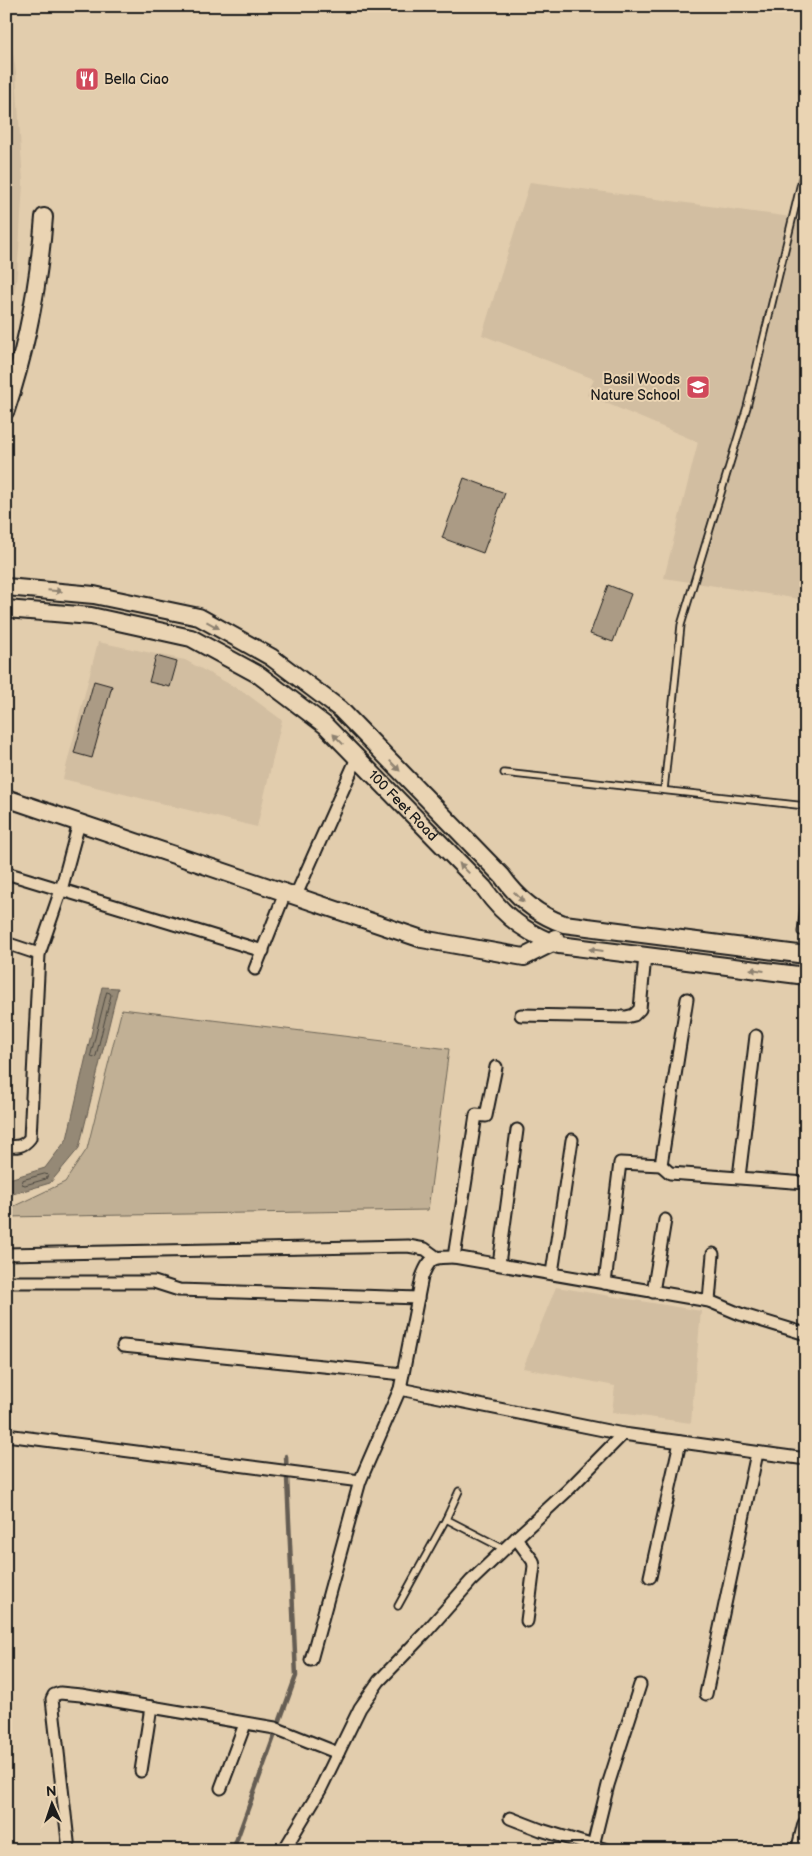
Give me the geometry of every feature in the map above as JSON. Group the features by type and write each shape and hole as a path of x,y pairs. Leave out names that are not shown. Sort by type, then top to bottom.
{"main road":[{"path":"6,410 21,362 30,322 44,217"},
{"name":"100 Feet Road","path":"6,587 94,595 199,617 271,657 340,709 502,876 509,886 526,903 544,916 564,924 806,955"},
{"name":"100 Feet Road","path":"6,609 91,616 191,638 259,675 325,725 484,888 511,920 534,935 559,945 806,976"},
{"path":"6,798 422,939 524,957 552,943 564,924"},
{"path":"800,1850 806,1825"}],"street":[{"path":"255,970 262,951 358,758"},
{"path":"6,1146 18,1147 25,1144 30,1138 38,954 61,890 79,823"},
{"path":"6,873 262,951"},
{"path":"6,943 38,954"},
{"path":"521,1015 626,1017 634,1015 640,1009 645,956"},
{"path":"661,1165 687,998"},
{"path":"739,1177 756,1036"},
{"path":"454,1257 476,1115 486,1116 496,1068"},
{"path":"499,1264 518,1130"},
{"path":"552,1273 572,1140"},
{"path":"605,1283 620,1163 661,1165 670,1172 806,1183"},
{"path":"653,1292 664,1220"},
{"path":"6,1254 408,1246 425,1249 436,1257 454,1257 499,1264 709,1302 740,1314 806,1334"},
{"path":"709,1302 713,1254"},
{"path":"311,1660 360,1482 400,1390 422,1277 428,1263 436,1257"},
{"path":"6,1282 154,1282 179,1290 418,1298"},
{"path":"124,1346 403,1374"},
{"path":"400,1390 623,1434 806,1459"},
{"path":"284,1850 320,1790 360,1708 379,1681 471,1581 567,1492 623,1434"},
{"path":"6,1435 360,1482"},
{"path":"650,1577 680,1442"},
{"path":"706,1694 757,1453"},
{"path":"516,1538 533,1561 534,1566 527,1621"},
{"path":"592,1848 608,1786 640,1685"},
{"path":"69,1850 52,1699 54,1695 60,1693 81,1694 275,1728 338,1753"},
{"path":"140,1771 151,1707"},
{"path":"221,1788 245,1724"},
{"path":"510,1818 592,1848 607,1850"}],"lane":[{"path":"664,790 681,625 747,407 806,162"},
{"path":"504,773 806,806"},
{"path":"801,932 806,890"},
{"path":"398,1606 446,1519 459,1491"},
{"path":"446,1519 504,1549"}],"shaded area":[{"path":"6,6 16,73 23,183 16,282 6,335"},
{"name":"Basil Woods Nature School","path":"530,182 806,219 806,600 664,578 698,442 587,395 594,379 482,335"},
{"path":"98,642 185,660 244,692 282,720 257,827 63,779"},
{"path":"122,1009 449,1049 428,1210 6,1217 6,1210 65,1182 87,1149"},
{"path":"556,1287 701,1311 691,1423 612,1412 615,1386 523,1368"}],"water":[{"path":"102,987 118,988 79,1148 50,1183 6,1196 6,1180 45,1168 67,1139"}],"building":[{"path":"464,478 505,493 483,553 442,538"},
{"path":"608,585 631,594 613,642 590,634"},
{"path":"156,656 177,662 170,687 149,682"},
{"path":"94,681 112,686 92,758 74,753"}],"waterway":[{"path":"233,1850 296,1676 286,1456"}],"place":[{"name":"Bella Ciao","path":"87,79"},
{"name":"Basil Woods Nature School","path":"698,387"}]}
